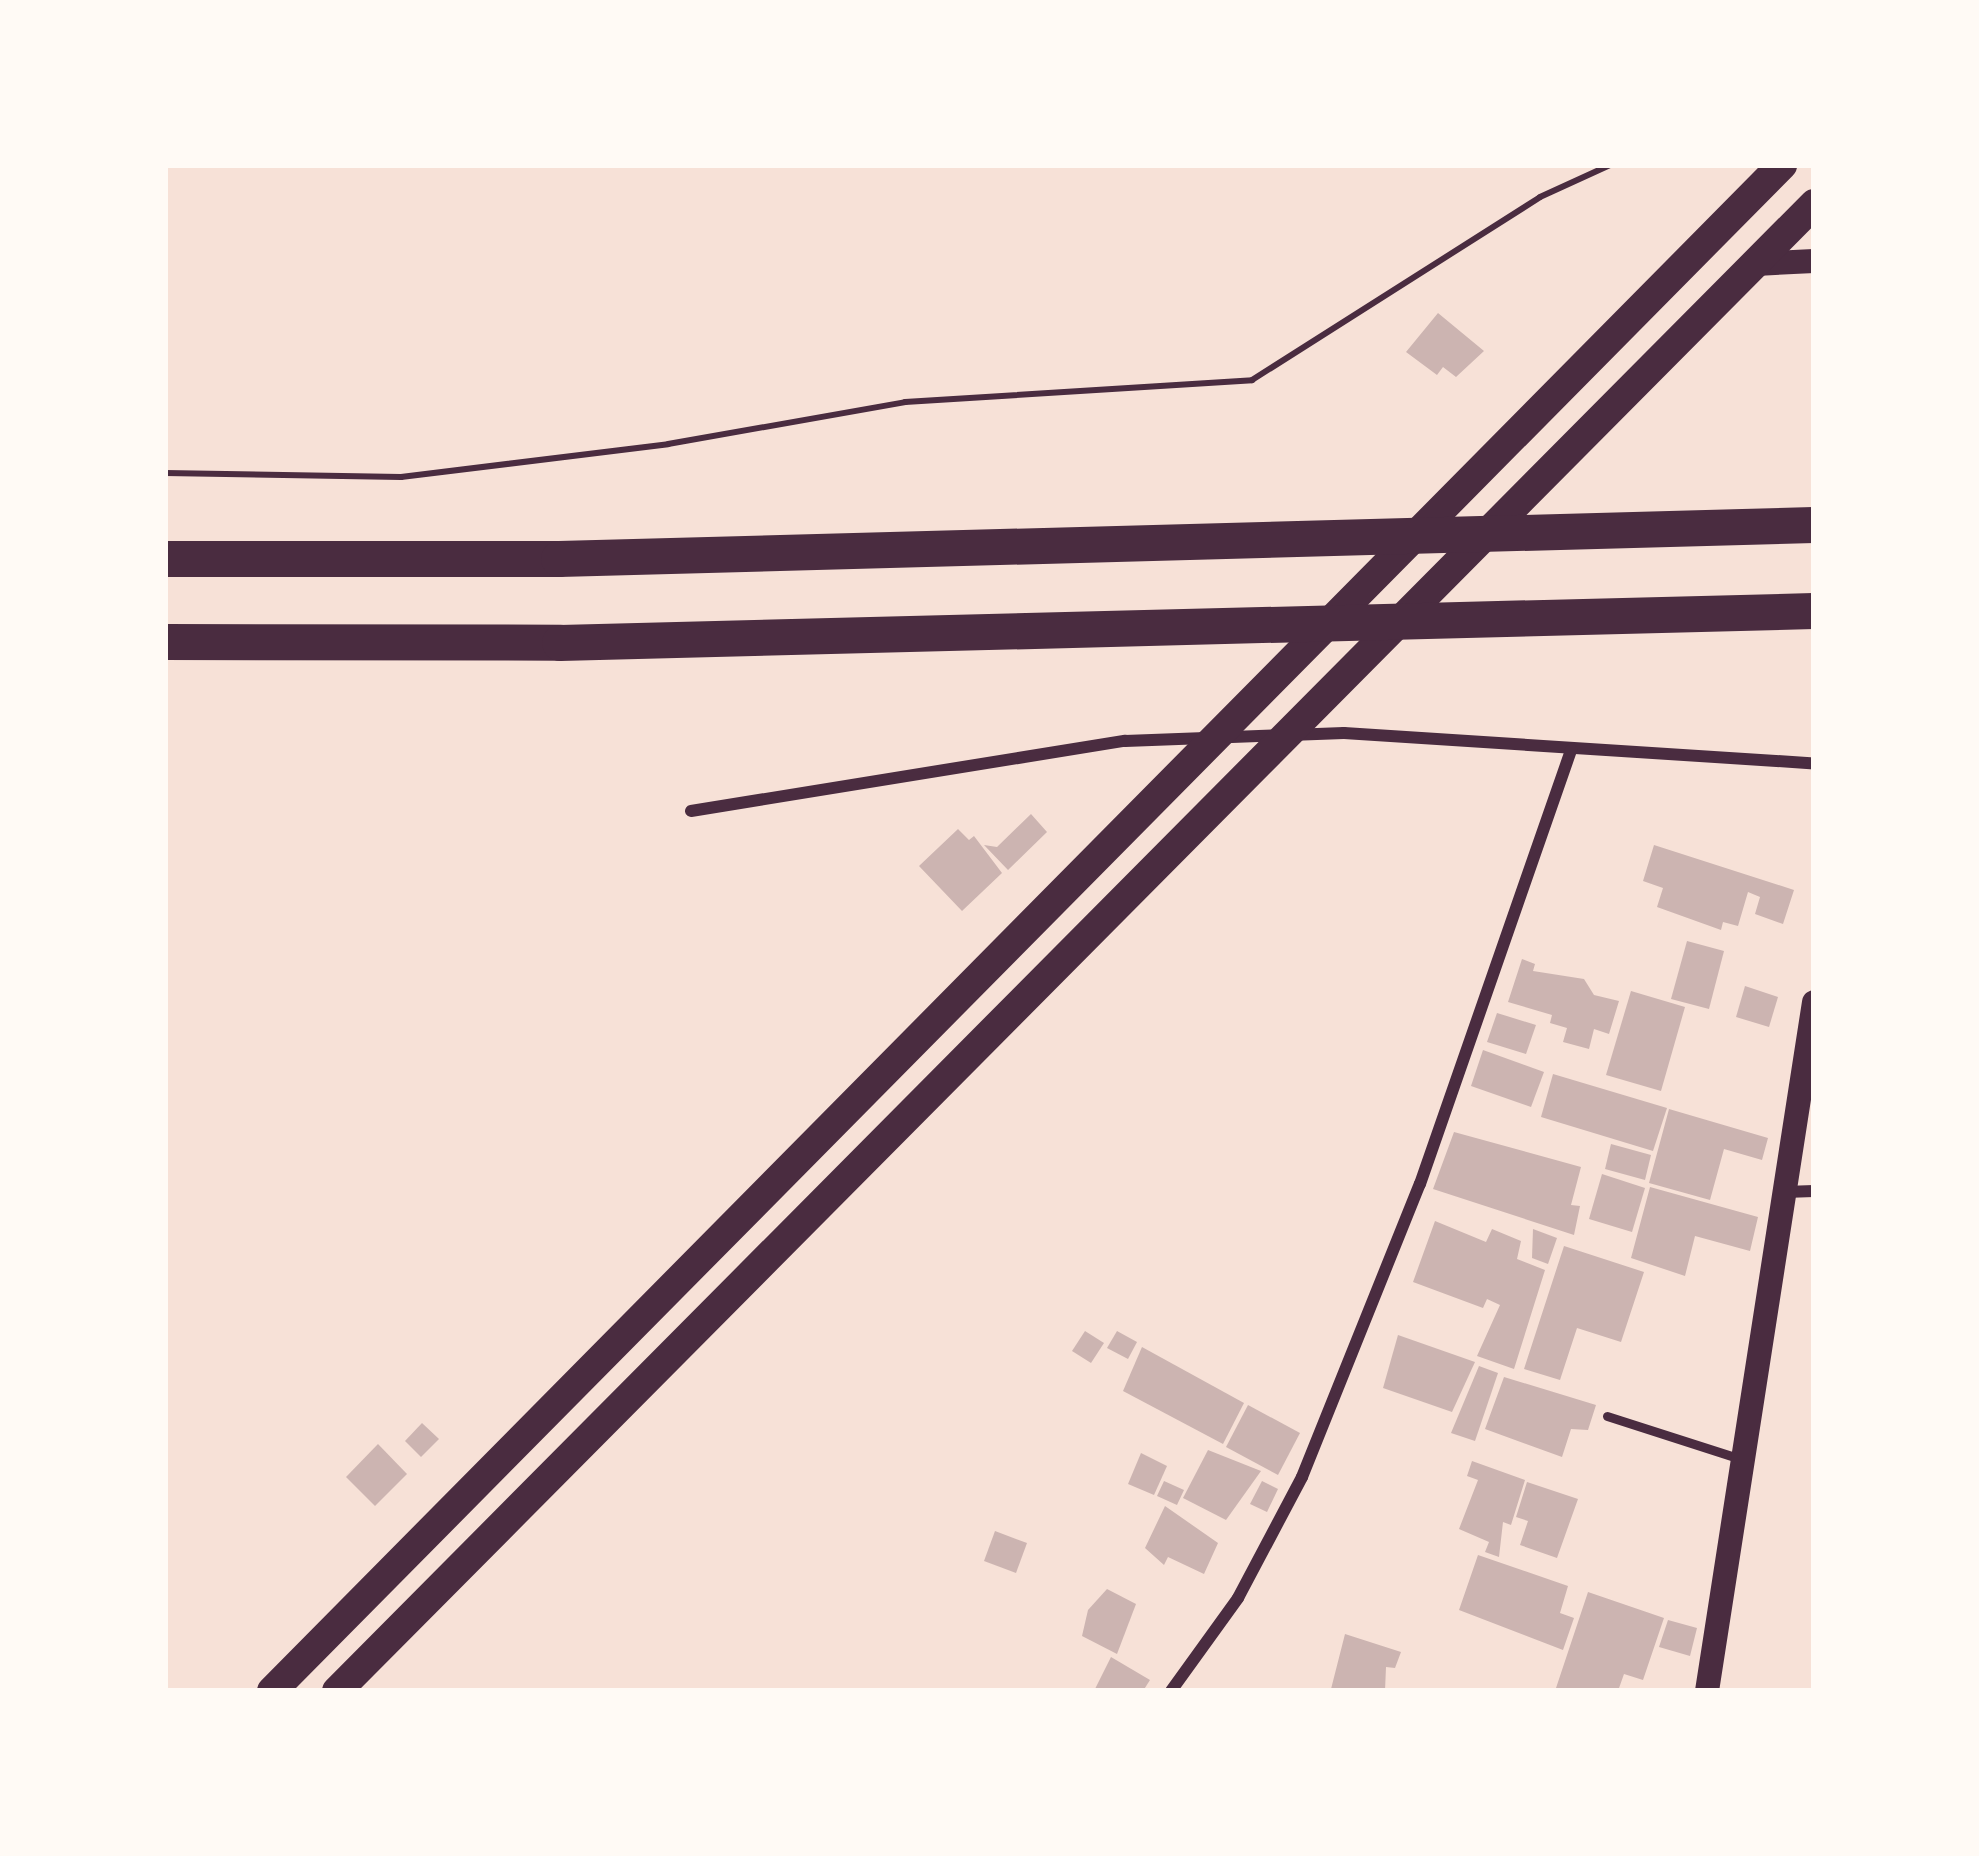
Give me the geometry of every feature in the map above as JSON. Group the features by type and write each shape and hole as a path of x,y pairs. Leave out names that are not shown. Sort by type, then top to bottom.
{"highway":[{"path":"165,559 560,559 1814,525"},
{"path":"165,642 560,643 1814,611"}],"main road":[{"path":"272,1691 1782,165"},
{"path":"337,1691 1623,402 1814,204"},
{"path":"1756,264 1814,261"},
{"path":"1706,1691 1814,1002"}],"street":[{"path":"691,811 1125,741 1344,733 1814,763"},
{"path":"1172,1691 1238,1598 1302,1477 1420,1184 1571,750"},
{"path":"1785,1192 1814,1192"}],"lane":[{"path":"1607,1416 1741,1459"}],"path":[{"path":"165,473 401,477 668,444 905,402 1252,380 1540,197 1610,165"}],"building":[{"path":"1438,313 1484,351 1456,377 1443,367 1437,375 1406,352"},
{"path":"1031,814 1047,832 1008,870 984,845 997,847"},
{"path":"958,829 969,840 974,836 1002,873 962,911 919,866"},
{"path":"1654,845 1794,890 1783,924 1755,914 1760,897 1748,892 1738,926 1723,922 1721,930 1657,907 1663,888 1643,881"},
{"path":"1687,941 1724,951 1709,1009 1671,999"},
{"path":"1522,959 1535,964 1533,971 1584,979 1594,995 1619,1001 1609,1034 1594,1029 1589,1049 1563,1042 1567,1028 1550,1023 1552,1015 1508,1002"},
{"path":"1745,986 1778,997 1769,1027 1736,1017"},
{"path":"1631,991 1685,1007 1661,1091 1606,1075"},
{"path":"1497,1013 1536,1025 1526,1054 1487,1042"},
{"path":"1483,1050 1544,1072 1531,1107 1471,1086"},
{"path":"1553,1074 1667,1108 1653,1151 1541,1117"},
{"path":"1669,1109 1768,1138 1762,1160 1724,1149 1710,1200 1649,1183"},
{"path":"1454,1132 1581,1167 1571,1205 1580,1206 1574,1235 1433,1189"},
{"path":"1611,1144 1651,1155 1645,1180 1605,1169"},
{"path":"1602,1174 1645,1188 1632,1232 1589,1219"},
{"path":"1650,1187 1758,1217 1750,1251 1695,1236 1685,1276 1631,1258"},
{"path":"1435,1221 1486,1242 1492,1229 1521,1241 1517,1259 1545,1270 1514,1369 1477,1356 1500,1305 1487,1299 1483,1308 1413,1282"},
{"path":"1533,1229 1557,1238 1548,1264 1532,1258"},
{"path":"1564,1246 1644,1272 1621,1342 1577,1328 1560,1380 1524,1369"},
{"path":"1085,1331 1104,1343 1091,1363 1072,1351"},
{"path":"1117,1331 1137,1342 1128,1359 1107,1348"},
{"path":"1398,1335 1475,1362 1452,1412 1383,1388"},
{"path":"1142,1347 1244,1403 1223,1444 1123,1391"},
{"path":"1479,1366 1498,1373 1475,1441 1451,1433"},
{"path":"1504,1377 1596,1405 1588,1430 1571,1429 1562,1457 1485,1429"},
{"path":"1248,1405 1300,1433 1278,1475 1226,1447"},
{"path":"422,1423 439,1439 421,1457 405,1441"},
{"path":"378,1444 407,1474 375,1506 346,1477"},
{"path":"1208,1450 1261,1471 1226,1520 1183,1498"},
{"path":"1141,1453 1167,1466 1154,1495 1128,1484"},
{"path":"1472,1461 1525,1480 1511,1525 1503,1522 1499,1557 1485,1552 1489,1542 1459,1529 1478,1480 1467,1476"},
{"path":"1164,1481 1184,1490 1177,1505 1157,1496"},
{"path":"1262,1481 1278,1489 1267,1512 1250,1504"},
{"path":"1527,1482 1578,1499 1557,1558 1520,1545 1528,1521 1516,1517"},
{"path":"1165,1506 1218,1543 1204,1574 1168,1557 1164,1565 1145,1548"},
{"path":"995,1531 1027,1543 1016,1573 984,1561"},
{"path":"1478,1555 1568,1586 1560,1613 1574,1618 1563,1650 1459,1610"},
{"path":"1107,1589 1136,1604 1117,1654 1082,1636 1088,1610"},
{"path":"1588,1592 1664,1618 1643,1680 1624,1674 1618,1691 1555,1691"},
{"path":"1668,1620 1697,1628 1690,1656 1659,1647"},
{"path":"1345,1634 1401,1652 1395,1668 1386,1667 1385,1691 1331,1689"},
{"path":"1111,1657 1150,1680 1143,1691 1094,1691"}]}
